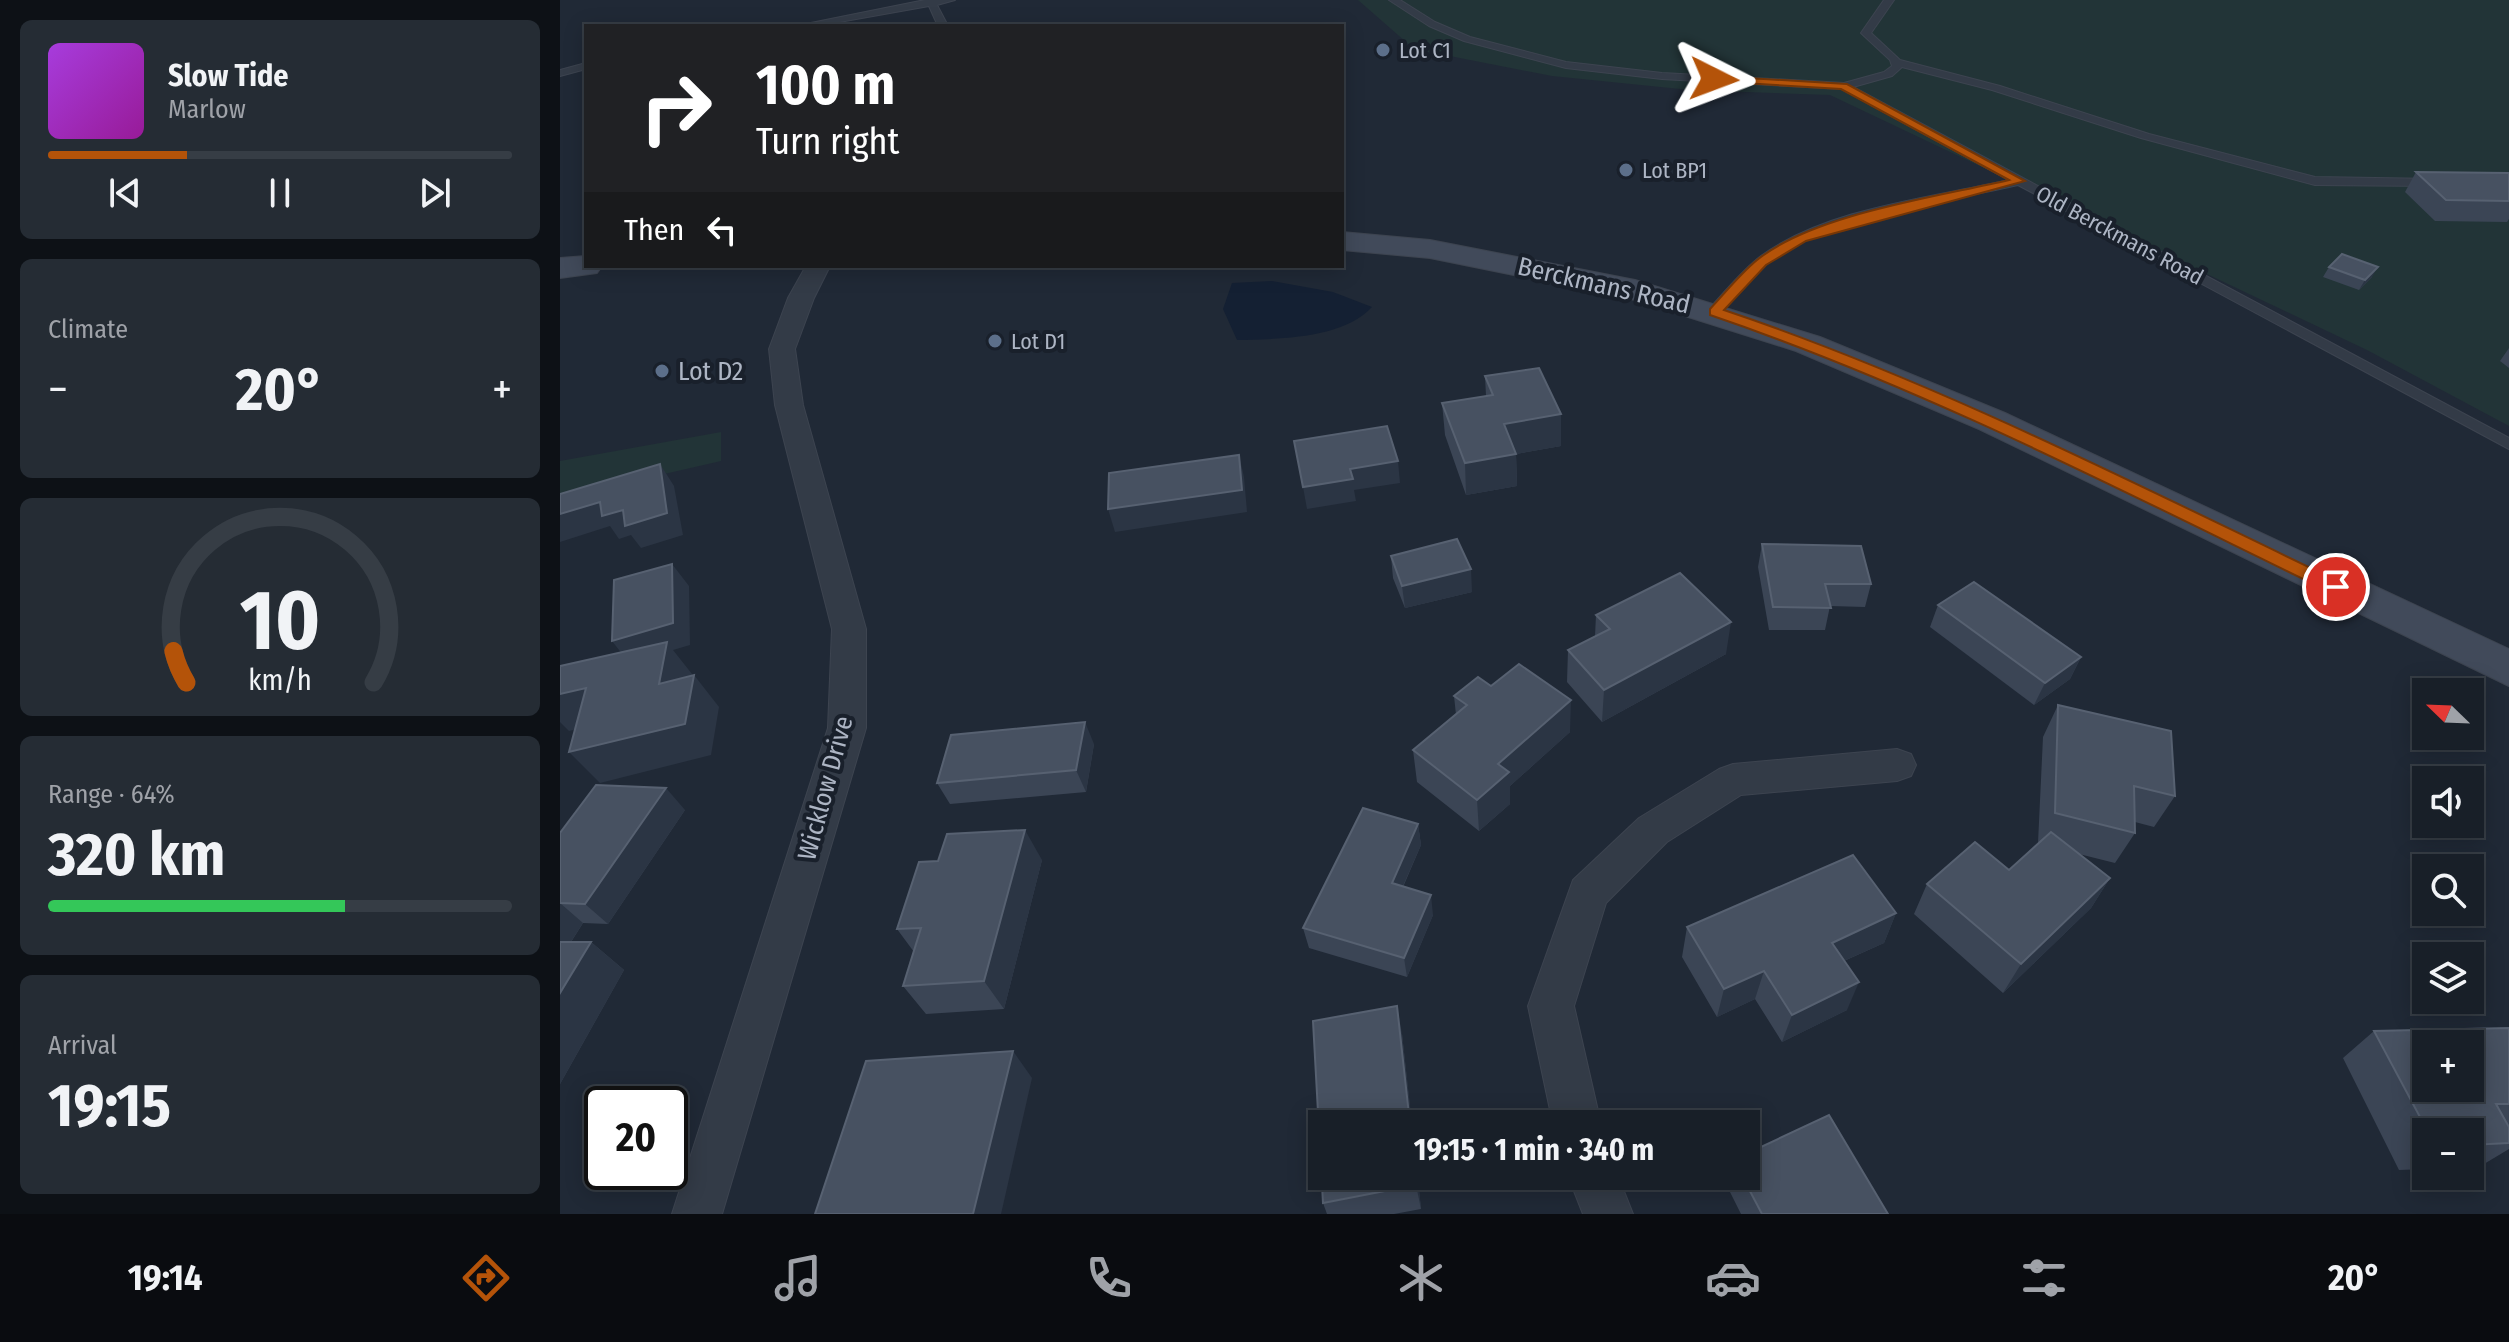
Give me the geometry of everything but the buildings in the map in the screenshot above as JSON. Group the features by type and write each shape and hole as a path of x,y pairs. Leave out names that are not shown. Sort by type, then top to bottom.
{"main road":[{"name":"Berckmans Road","path":"1344,241 1430,249 1521,265 1714,312 1808,344 1992,421 2509,669"},
{"path":"560,268 584,266"}],"street":[{"name":"Wicklow Drive","path":"697,1214 847,728 849,629 789,405 782,349 801,298 817,268"},
{"path":"1574,1110 1551,1006 1588,893 1653,830 1733,780 1897,765"},
{"path":"1599,1190 1608,1214"}],"lane":[{"path":"812,24 950,0"},
{"name":"Old Berckmans Road","path":"1394,0 1432,24 1467,39 1566,65 1662,76 1844,86 2509,444"},
{"path":"1889,0 1866,33 1896,62 1996,88 2145,136 2315,181 2363,184 2450,182"},
{"path":"931,2 942,24"},
{"path":"1844,86 1888,74 1897,67 1896,62"},
{"path":"560,73 584,67"},
{"path":"1714,312 1762,263 1801,238 1843,224 2019,181"}],"shaded area":[{"path":"1358,0 2509,0 2509,426 2367,350 1830,95 1690,90 1552,76 1414,49"},
{"path":"721,432 721,461 560,498 560,461"}],"water":[{"path":"1272,281 1333,292 1372,307 1360,318 1327,331 1290,338 1237,340 1223,309 1232,283"}],"place":[{"name":"Lot C1","path":"1383,50"},
{"name":"Lot BP1","path":"1626,170"},
{"name":"Lot D1","path":"995,341"},
{"name":"Lot D2","path":"662,371"}],"route":[{"path":"1714,79 1844,86 2019,181 1843,224 1801,238 1762,263 1714,312 1808,344 1992,421 2336,587"}]}
